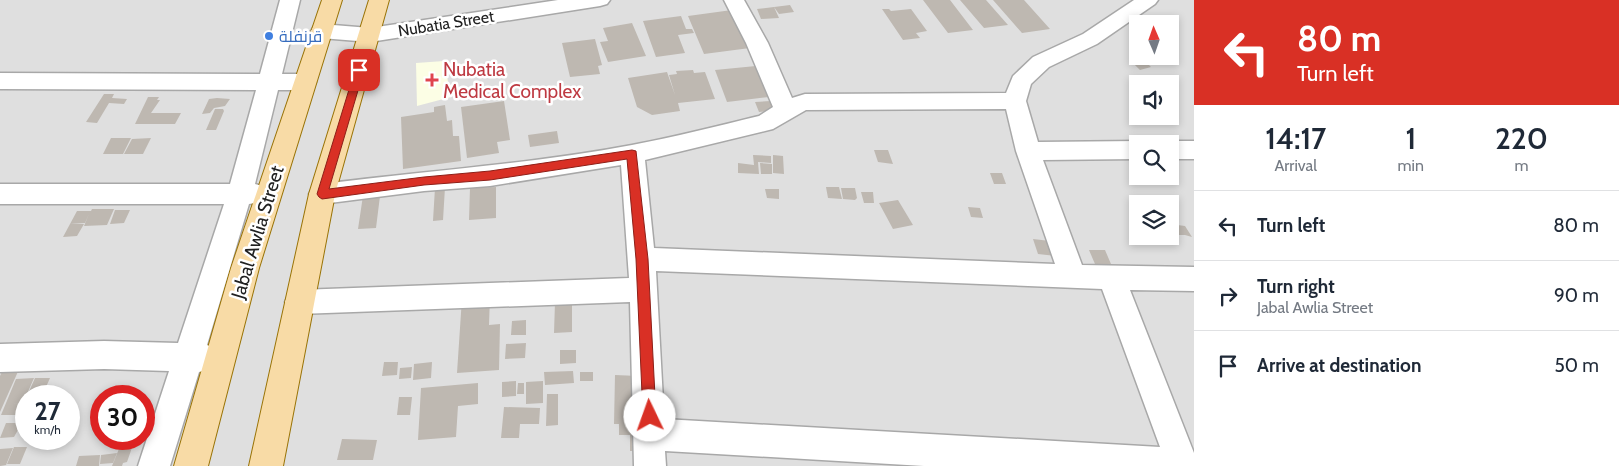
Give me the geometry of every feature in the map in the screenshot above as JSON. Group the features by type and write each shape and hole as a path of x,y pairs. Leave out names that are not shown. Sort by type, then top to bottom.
{"main road":[{"name":"Jabal Awlia Street","path":"191,466 245,268 332,0"},
{"path":"266,466 322,194 379,0"}],"street":[{"path":"154,466 240,194 290,0"},
{"name":"Nubatia Street","path":"321,32 370,35 600,0"},
{"path":"734,0 757,43 786,110"},
{"path":"1073,277 1028,151 1015,101 1021,81 1041,62 1090,39 1148,0"},
{"path":"0,81 305,82"},
{"path":"322,194 424,181 490,176 632,154 766,123 796,105 817,101 1015,101"},
{"path":"1028,151 1129,150"},
{"path":"1179,150 1194,150"},
{"path":"632,154 642,259 650,466"},
{"path":"0,194 268,194"},
{"path":"642,259 1073,277 1194,279"},
{"path":"650,434 1182,465 1112,278"},
{"path":"299,302 643,290"},
{"path":"0,358 104,356 220,357"}],"shaded area":[{"path":"0,0 1194,0 1194,466 0,466"},
{"name":"Nubatia Medical Complex","path":"444,61 451,97 417,106 416,63"}],"building":[{"path":"923,0 950,0 973,30 948,33"},
{"path":"960,0 986,0 1008,25 984,28"},
{"path":"993,0 1024,0 1050,29 1022,33"},
{"path":"790,5 794,12 779,14 774,7"},
{"path":"774,7 779,18 761,19 757,9"},
{"path":"882,9 889,9 891,11 911,9 927,31 916,33 920,38 903,40"},
{"path":"732,10 750,48 704,54 688,16"},
{"path":"681,16 686,29 692,29 694,33 678,35 685,53 656,57 643,21"},
{"path":"632,23 646,56 608,62 600,42 608,41 603,28"},
{"path":"595,39 602,65 598,66 600,74 570,77 562,43"},
{"path":"1135,65 1149,65 1151,67 1140,70"},
{"path":"756,66 769,97 727,102 715,70"},
{"path":"693,70 694,73 705,72 715,99 678,103 680,111 652,115 637,107 628,78 667,72 675,95 669,75 677,74 676,71"},
{"path":"104,94 114,94 112,98 127,99 124,104 109,103 97,123 86,122"},
{"path":"148,97 159,97 157,100 160,100 151,113 181,113 175,124 135,124"},
{"path":"209,99 230,99 225,106 214,108 210,113 202,114"},
{"path":"504,101 510,140 497,142 499,153 467,158 461,107"},
{"path":"771,101 775,110 759,112 755,102"},
{"path":"445,105 447,121 452,120 453,136 459,136 461,161 403,169 401,117 434,112 434,107"},
{"path":"215,109 223,109 224,111 216,130 206,130"},
{"path":"557,131 559,143 530,147 528,135"},
{"path":"111,138 131,138 123,154 103,154"},
{"path":"151,138 143,154 124,154 132,139"},
{"path":"874,150 888,150 893,164 878,162"},
{"path":"753,155 771,156 771,163 758,162 759,174 738,173 738,163 754,165"},
{"path":"773,155 783,156 784,174 773,173"},
{"path":"760,163 772,164 772,174 761,174"},
{"path":"990,173 1002,173 1006,184 994,184"},
{"path":"445,187 443,220 433,221 435,188"},
{"path":"496,187 496,218 469,220 470,188"},
{"path":"826,187 839,187 842,199 828,198"},
{"path":"381,188 376,228 358,229 364,189"},
{"path":"841,188 855,188 857,198 855,200 843,199"},
{"path":"765,189 779,189 779,199 767,198"},
{"path":"861,192 873,192 874,203 864,203"},
{"path":"898,200 913,225 893,229 879,203"},
{"path":"968,207 980,208 983,218 971,217"},
{"path":"92,209 114,209 107,225 84,226 89,214 85,223 70,224 77,211 91,211"},
{"path":"115,210 130,210 124,223 110,224"},
{"path":"70,224 84,224 77,236 63,237"},
{"path":"1179,225 1185,226 1192,237 1179,235"},
{"path":"1033,239 1050,241 1056,256 1038,254"},
{"path":"1089,250 1105,250 1111,264 1095,264"},
{"path":"490,296 489,325 500,324 499,370 457,373 462,298"},
{"path":"572,301 572,332 554,333 555,302"},
{"path":"526,320 526,335 511,335 512,321"},
{"path":"526,343 525,358 505,359 506,344"},
{"path":"560,350 576,350 576,363 560,364"},
{"path":"384,362 398,362 397,375 382,376"},
{"path":"432,362 431,378 413,380 414,364"},
{"path":"4,367 20,367 0,412 0,376"},
{"path":"412,367 411,378 399,379 400,368"},
{"path":"573,371 574,383 545,385 544,372"},
{"path":"580,372 593,372 593,381 580,381"},
{"path":"615,375 638,376 650,451 630,451 630,435 619,435 619,424 614,424"},
{"path":"34,378 31,385 15,385 15,404 12,404 15,404 15,415 1,415 16,379"},
{"path":"35,378 50,378 47,385 32,385"},
{"path":"516,381 516,396 502,397 502,382"},
{"path":"543,381 543,403 526,404 526,382"},
{"path":"478,383 478,404 458,406 456,437 418,440 421,388"},
{"path":"518,383 524,383 524,394 517,394"},
{"path":"547,394 558,394 558,425 546,426"},
{"path":"399,397 412,397 410,415 397,415"},
{"path":"504,407 540,408 539,424 520,424 519,438 501,438"},
{"path":"6,423 15,423 14,437 0,438"},
{"path":"342,439 377,440 373,460 337,460"},
{"path":"14,447 15,450 26,450 20,464 7,464"},
{"path":"13,448 6,465 0,466 0,449"},
{"path":"119,450 131,450 127,462 123,463 122,466 112,466"},
{"path":"117,453 113,463 100,464 101,455"},
{"path":"100,455 99,466 76,466 79,456"}],"place":[{"name":"قرنفلة","path":"269,36"},
{"name":"Nubatia Medical Complex","path":"432,80"}],"route":[{"path":"359,70 322,194 424,181 490,176 632,154 642,259 650,416"}]}
